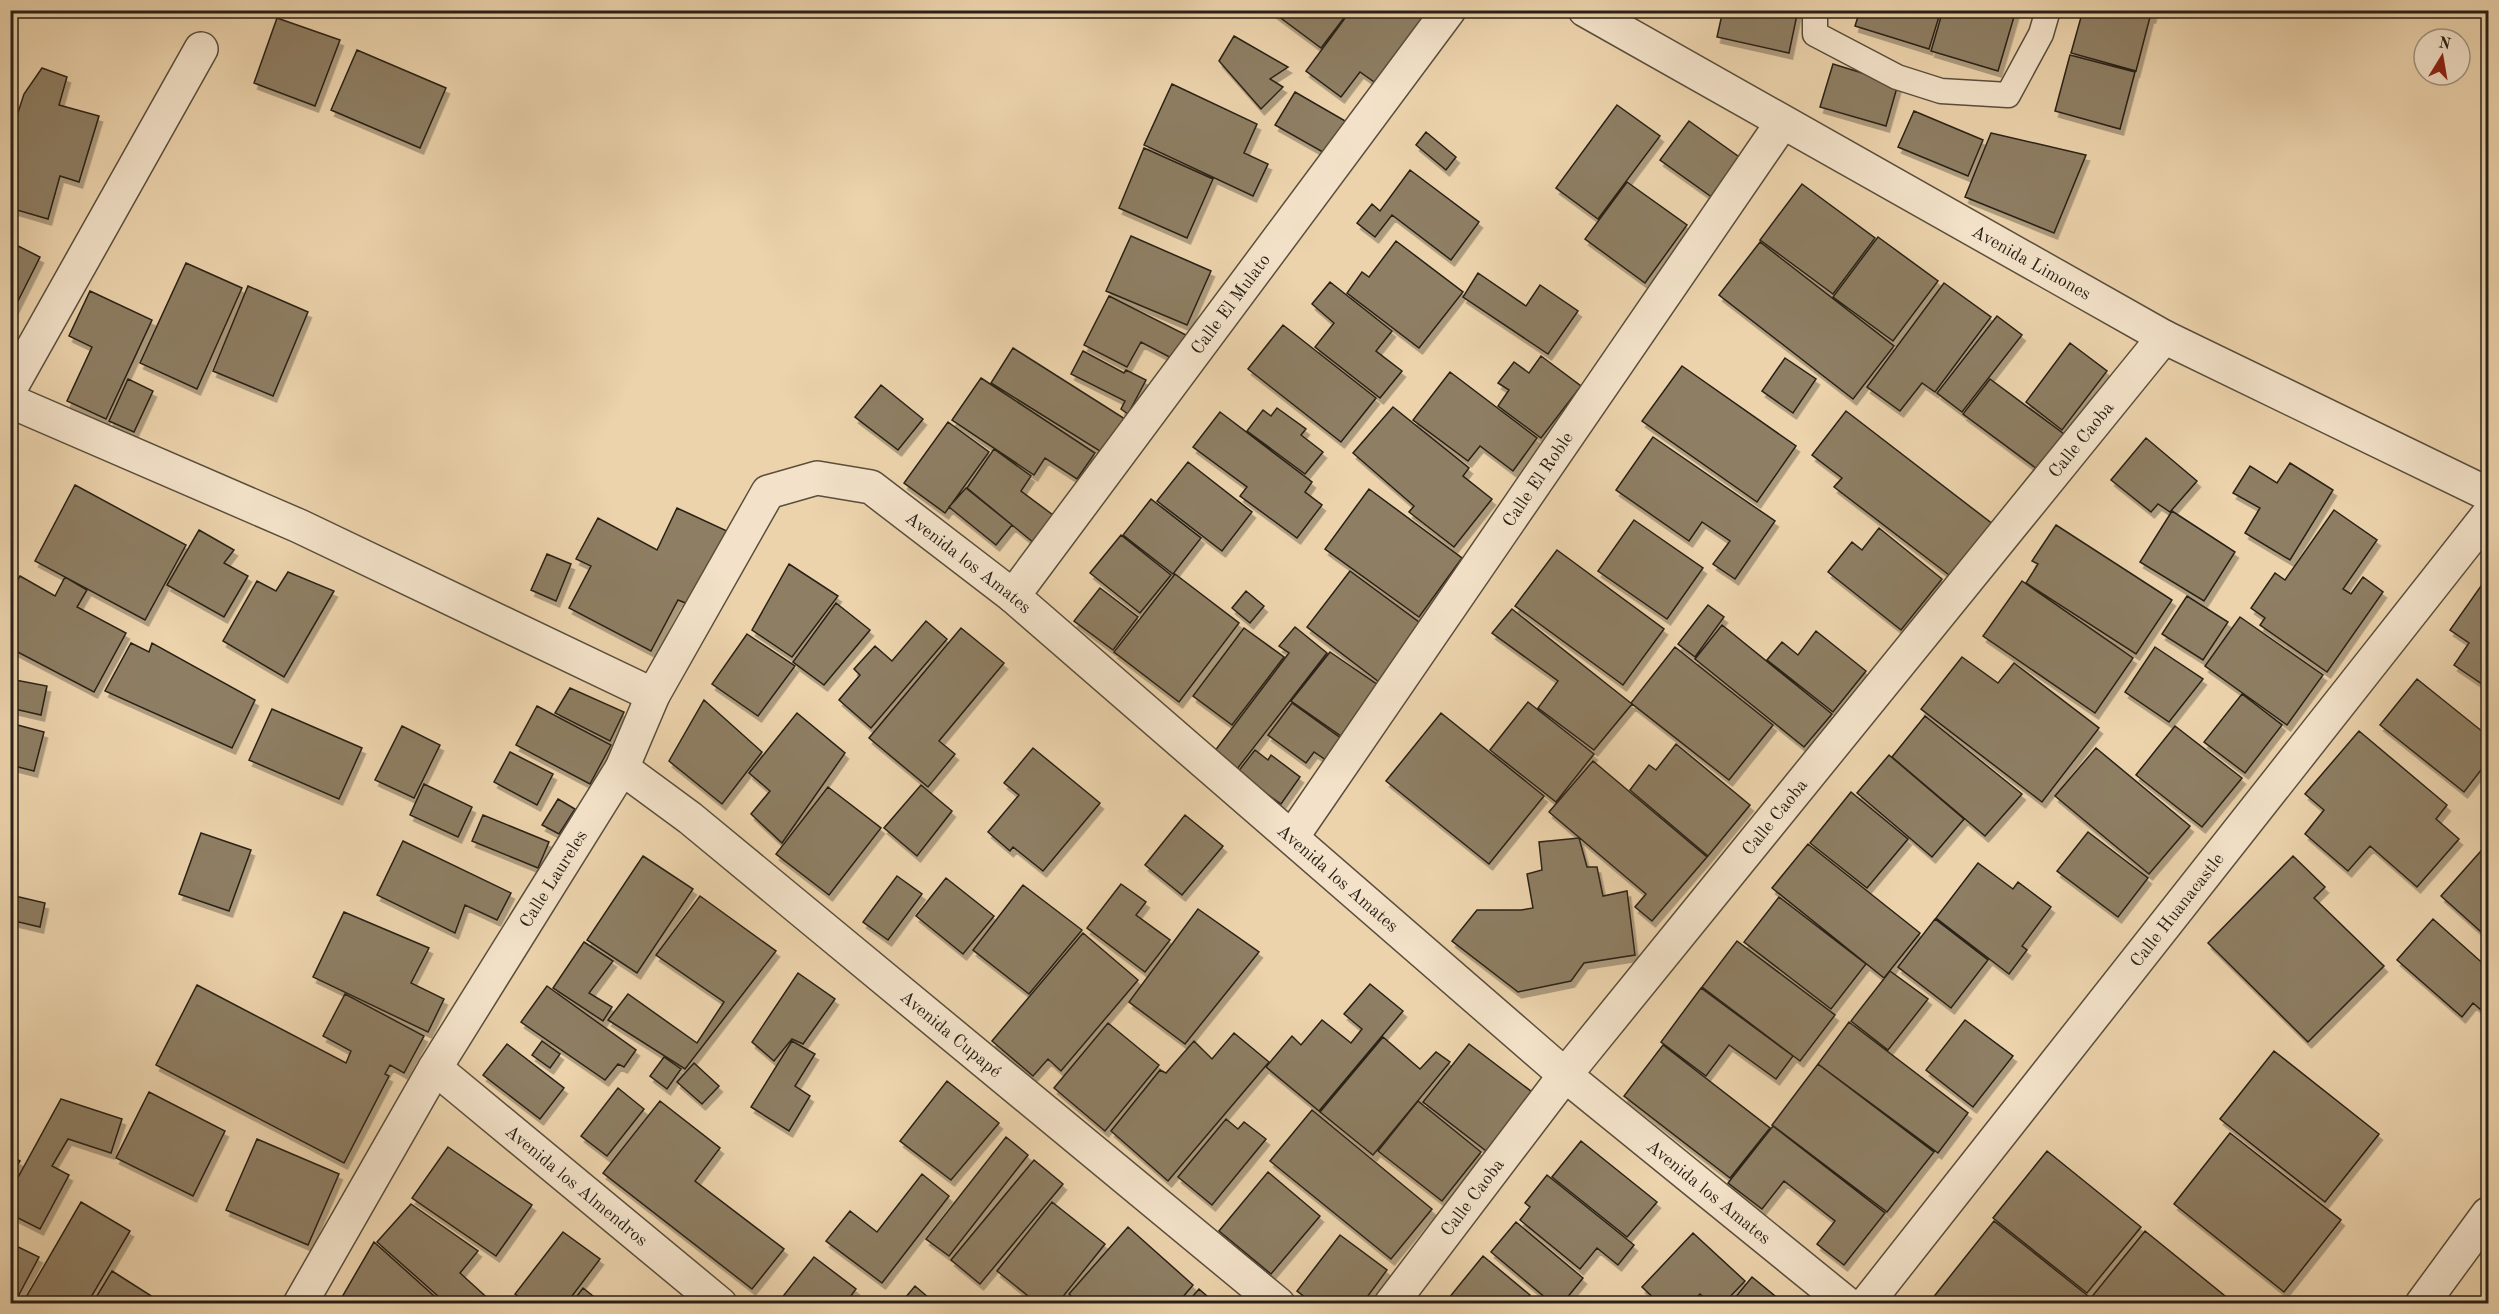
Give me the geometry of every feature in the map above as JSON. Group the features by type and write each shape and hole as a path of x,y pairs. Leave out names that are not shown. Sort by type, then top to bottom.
{"street":[{"name":"Calle El Mulato","path":"1013,596 1449,10"},
{"name":"Avenida Limones","path":"1585,10 2164,337 2488,494"},
{"path":"10,389 201,49"},
{"name":"Calle El Roble","path":"1292,837 1782,123"},
{"name":"Calle Caoba","path":"1391,1304 1565,1075 2164,337"},
{"path":"10,401 299,526 653,695"},
{"name":"Avenida los Amates","path":"817,478 871,487 1013,596 1565,1075 1847,1304"},
{"name":"Calle Laureles","path":"300,1304 435,1068 622,768 653,695 768,492 817,478"},
{"name":"Calle Huanacastle","path":"1866,1304 2488,515"},
{"name":"Avenida Cupapé","path":"622,768 690,818 1278,1304"},
{"name":"Avenida los Almendros","path":"435,1068 720,1304"},
{"path":"2422,1304 2488,1214"}],"lane":[{"path":"1815,10 1815,34 1897,77 1941,92 2008,95 2041,34 2048,10"}],"building":[{"path":"1270,10 1350,10 1321,48"},
{"path":"1351,10 1432,10 1377,84 1360,72 1341,97 1306,71"},
{"path":"1723,10 1798,10 1789,53 1717,37"},
{"path":"1860,10 1941,10 1929,49 1855,26"},
{"path":"1943,10 2016,10 1998,71 1931,51"},
{"path":"2083,10 2127,10 2150,17 2136,71 2071,53"},
{"path":"2128,10 2154,10 2152,17"},
{"path":"277,18 340,40 315,106 254,83"},
{"path":"1234,36 1288,67 1270,79 1283,87 1261,109 1219,61"},
{"path":"357,50 446,88 420,148 331,110"},
{"path":"2070,55 2135,72 2120,129 2055,111"},
{"path":"1833,64 1898,84 1886,126 1820,107"},
{"path":"42,68 67,77 59,105 99,116 79,182 60,176 48,219 10,208 10,137 24,94"},
{"path":"1172,84 1257,124 1244,153 1268,164 1253,196 1144,145"},
{"path":"1295,92 1347,122 1328,155 1275,125"},
{"path":"1617,105 1660,136 1598,219 1556,188"},
{"path":"1914,111 1983,140 1968,176 1898,147"},
{"path":"1689,121 1749,164 1720,203 1660,160"},
{"path":"1426,132 1456,157 1446,170 1416,145"},
{"path":"1991,133 2086,155 2054,233 1965,197"},
{"path":"1144,148 1213,179 1187,238 1119,208"},
{"path":"1410,170 1479,222 1451,260 1392,215 1375,237 1357,223 1372,204 1380,211"},
{"path":"1627,182 1687,225 1645,283 1585,239"},
{"path":"1802,184 1875,238 1833,294 1760,240"},
{"path":"1131,236 1211,271 1187,325 1106,291"},
{"path":"1878,237 1938,281 1893,341 1833,297"},
{"path":"1396,241 1463,292 1419,348 1347,293 1362,272 1369,277"},
{"path":"10,242 40,257 10,317"},
{"path":"1760,242 1894,346 1853,399 1719,295"},
{"path":"186,263 242,288 197,389 140,363"},
{"path":"1478,273 1526,306 1540,285 1578,311 1548,354 1463,297"},
{"path":"1330,282 1392,331 1376,351 1402,371 1380,398 1315,347 1334,323 1312,304"},
{"path":"1944,283 1991,317 1935,392 1922,383 1900,411 1867,387"},
{"path":"248,286 308,312 273,396 213,371"},
{"path":"90,291 152,320 106,419 67,401 92,347 69,336"},
{"path":"1109,296 1190,337 1177,361 1141,342 1127,367 1084,345"},
{"path":"1997,316 2022,335 1962,412 1937,393"},
{"path":"1283,325 1376,398 1341,442 1248,369"},
{"path":"2070,343 2107,371 2062,430 2026,402"},
{"path":"1013,348 1125,419 1103,453 991,383"},
{"path":"1083,351 1124,373 1126,370 1146,380 1128,414 1121,409 1125,401 1071,374"},
{"path":"1541,356 1581,386 1541,438 1498,406 1509,390 1498,383 1514,362 1529,373"},
{"path":"1785,358 1816,379 1793,413 1762,391"},
{"path":"1682,366 1796,446 1757,502 1642,421"},
{"path":"1450,372 1537,438 1513,471 1480,446 1468,461 1413,420"},
{"path":"981,378 1095,453 1077,479 1045,458 1034,475 952,420"},
{"path":"128,379 153,391 134,432 109,421"},
{"path":"1990,379 2064,434 2037,469 1963,414"},
{"path":"881,385 923,419 898,450 855,417"},
{"path":"1393,407 1469,468 1463,476 1492,499 1454,547 1409,512 1414,506 1353,453"},
{"path":"1277,408 1306,429 1301,435 1323,452 1305,474 1247,431 1263,410 1271,416"},
{"path":"1846,411 1994,525 1953,578 1834,487 1842,478 1812,455"},
{"path":"1220,412 1312,482 1305,492 1322,505 1297,538 1240,496 1247,487 1193,447"},
{"path":"948,422 989,452 945,513 904,483"},
{"path":"1653,437 1775,521 1735,579 1713,564 1730,541 1702,522 1689,541 1616,490"},
{"path":"2146,438 2197,481 2170,512 2158,504 2151,512 2111,480"},
{"path":"994,449 1031,476 1021,491 1057,518 1034,543 967,488"},
{"path":"1188,462 1252,512 1222,551 1157,501"},
{"path":"2290,463 2333,490 2290,560 2245,533 2260,508 2233,493 2250,466 2277,483"},
{"path":"75,485 186,545 145,620 35,561"},
{"path":"966,488 1012,525 996,545 949,507"},
{"path":"1369,489 1462,558 1419,617 1325,549"},
{"path":"1151,499 1201,538 1173,574 1123,535"},
{"path":"677,508 727,531 693,606 678,600 651,651 569,608 591,566 576,559 598,518 657,550"},
{"path":"2334,510 2377,540 2343,589 2351,594 2363,577 2383,592 2327,672 2260,625 2265,618 2251,608 2275,573 2285,580"},
{"path":"2172,511 2235,552 2204,601 2140,562"},
{"path":"1634,520 1703,568 1667,619 1598,571"},
{"path":"2056,525 2172,600 2136,654 2026,583 2038,564 2032,561"},
{"path":"1879,528 1942,579 1901,630 1828,572 1852,542 1862,550"},
{"path":"199,530 234,550 224,563 248,576 224,617 167,585"},
{"path":"1121,535 1171,575 1140,613 1090,573"},
{"path":"1557,550 1664,629 1623,685 1515,606"},
{"path":"547,554 571,564 556,601 531,590"},
{"path":"789,564 838,596 792,657 752,630"},
{"path":"1350,571 1423,625 1379,682 1307,627"},
{"path":"288,572 334,591 284,677 223,641 257,581 276,591"},
{"path":"1175,574 1239,623 1179,702 1114,652"},
{"path":"20,576 55,596 65,577 87,590 77,607 126,633 94,692 10,648 10,593"},
{"path":"2488,576 2488,688 2454,665 2469,643 2450,630"},
{"path":"2022,581 2133,658 2095,713 1983,636"},
{"path":"1100,588 1138,617 1113,650 1074,621"},
{"path":"1246,591 1264,606 1250,623 1232,608"},
{"path":"2187,596 2228,622 2203,660 2162,634"},
{"path":"836,603 870,630 824,685 793,662"},
{"path":"1708,605 1724,617 1695,657 1678,644"},
{"path":"1512,609 1632,704 1594,750 1538,708 1558,681 1492,633"},
{"path":"2240,617 2323,675 2287,725 2205,666"},
{"path":"926,621 947,639 871,728 839,700 860,675 854,669 875,646 892,661"},
{"path":"1722,625 1832,714 1804,747 1695,659"},
{"path":"1295,627 1327,653 1237,769 1214,752 1289,653 1279,646"},
{"path":"961,628 1004,663 939,741 955,754 928,787 869,738"},
{"path":"1244,628 1284,657 1232,725 1193,696"},
{"path":"1816,631 1866,671 1833,712 1767,660 1782,642 1798,655"},
{"path":"747,634 795,666 758,716 712,684"},
{"path":"131,643 149,652 152,643 255,700 232,748 105,691"},
{"path":"1675,647 1773,725 1729,780 1631,703"},
{"path":"2155,647 2203,679 2169,722 2125,692"},
{"path":"1330,652 1378,685 1341,736 1291,701"},
{"path":"1962,657 1998,683 2014,663 2099,728 2042,802 1921,709"},
{"path":"10,679 47,686 41,715 10,708"},
{"path":"2417,679 2488,736 2488,761 2464,792 2380,725"},
{"path":"570,688 624,712 610,741 555,713"},
{"path":"2242,694 2282,725 2245,773 2204,742"},
{"path":"704,700 762,752 722,804 669,761"},
{"path":"1528,702 1594,754 1556,802 1490,750"},
{"path":"1292,703 1342,739 1326,760 1314,752 1306,763 1268,735"},
{"path":"537,706 611,745 590,784 516,745"},
{"path":"272,709 362,748 339,799 249,760"},
{"path":"797,713 845,753 782,843 751,814 770,791 749,773"},
{"path":"1441,713 1544,796 1489,864 1386,781"},
{"path":"1925,716 2022,794 1985,836 1892,757"},
{"path":"10,723 44,732 34,771 10,765"},
{"path":"402,726 440,745 414,798 375,780"},
{"path":"2175,726 2242,778 2202,827 2136,775"},
{"path":"2359,731 2447,805 2436,819 2459,839 2417,887 2370,846 2348,871 2305,834 2324,810 2305,794"},
{"path":"1676,744 1750,805 1708,856 1630,790 1649,765 1656,770"},
{"path":"1033,748 1100,803 1043,871 1013,847 1010,851 988,832 1019,795 1004,783"},
{"path":"2096,748 2190,826 2149,874 2055,796"},
{"path":"1255,750 1268,760 1271,755 1300,777 1281,804 1237,773"},
{"path":"510,752 553,774 537,805 494,782"},
{"path":"1889,755 1964,819 1932,857 1857,793"},
{"path":"1593,761 1707,857 1652,921 1635,907 1646,894 1549,812"},
{"path":"424,784 472,807 458,837 410,815"},
{"path":"921,785 952,811 917,856 884,828"},
{"path":"828,787 881,828 829,895 776,854"},
{"path":"1851,792 1908,839 1867,888 1810,843"},
{"path":"558,799 575,809 559,834 542,825"},
{"path":"483,815 549,842 538,868 472,841"},
{"path":"1185,815 1223,846 1182,895 1145,865"},
{"path":"2088,832 2148,878 2118,917 2057,871"},
{"path":"201,833 251,850 229,911 179,894"},
{"path":"1579,838 1587,867 1597,867 1603,896 1627,891 1635,955 1584,963 1571,981 1518,992 1452,941 1477,910 1533,908 1527,874 1542,870 1539,842"},
{"path":"403,841 511,893 497,920 465,905 455,933 377,895"},
{"path":"2488,843 2488,938 2441,896"},
{"path":"1808,844 1920,933 1884,978 1772,888"},
{"path":"643,856 693,889 637,973 587,940"},
{"path":"2293,856 2325,887 2314,898 2384,966 2308,1042 2208,943"},
{"path":"1978,863 2013,889 2018,882 2051,907 2022,946 2027,950 2009,974 1936,918"},
{"path":"897,876 922,894 888,940 863,922"},
{"path":"946,878 994,916 963,954 916,916"},
{"path":"1121,884 1146,902 1136,915 1170,940 1145,972 1087,928"},
{"path":"1023,885 1082,930 1029,994 973,950"},
{"path":"15,896 45,903 40,927 10,920"},
{"path":"700,896 776,951 685,1069 608,1020 628,994 697,1043 724,1002 656,955"},
{"path":"1779,897 1866,964 1831,1009 1744,942"},
{"path":"1198,909 1259,952 1185,1044 1129,1002"},
{"path":"344,912 429,948 411,983 444,999 428,1032 313,977"},
{"path":"1935,919 1988,960 1951,1008 1898,967"},
{"path":"2433,919 2488,968 2488,1016 2473,1003 2462,1017 2397,960"},
{"path":"1083,933 1138,980 1061,1071 1048,1059 1033,1076 992,1041"},
{"path":"1737,941 1835,1015 1800,1061 1702,987"},
{"path":"584,942 613,961 589,993 612,1007 603,1021 553,988"},
{"path":"1890,971 1928,999 1888,1050 1851,1021"},
{"path":"798,973 835,999 803,1044 792,1039 774,1061 752,1042"},
{"path":"1370,984 1403,1011 1319,1111 1266,1067 1292,1036 1301,1045 1322,1020 1351,1043 1362,1029 1344,1014"},
{"path":"197,985 346,1063 351,1051 323,1036 345,994 424,1036 404,1073 390,1065 385,1074 389,1076 344,1163 156,1065"},
{"path":"547,986 636,1050 624,1067 618,1064 605,1080 521,1022"},
{"path":"1701,988 1793,1056 1776,1079 1729,1045 1706,1076 1661,1042"},
{"path":"1965,1020 2013,1056 1973,1107 1926,1070"},
{"path":"1849,1022 1968,1113 1938,1153 1818,1064"},
{"path":"1108,1023 1159,1065 1105,1131 1054,1088"},
{"path":"1234,1033 1269,1062 1168,1181 1111,1131 1160,1070 1166,1073 1194,1041 1212,1059"},
{"path":"1383,1037 1420,1069 1436,1052 1450,1062 1373,1155 1320,1112"},
{"path":"542,1041 560,1054 550,1068 532,1055"},
{"path":"792,1041 815,1054 795,1086 810,1096 789,1131 751,1107"},
{"path":"507,1044 564,1088 540,1119 483,1075"},
{"path":"1469,1044 1536,1095 1490,1154 1423,1102"},
{"path":"1663,1045 1770,1128 1730,1178 1624,1096"},
{"path":"2274,1051 2379,1134 2325,1202 2220,1119"},
{"path":"664,1057 681,1069 667,1089 650,1076"},
{"path":"694,1063 719,1086 702,1104 677,1082"},
{"path":"1818,1064 1934,1152 1887,1212 1772,1125"},
{"path":"947,1081 999,1123 951,1180 900,1141"},
{"path":"618,1088 644,1109 607,1156 581,1136"},
{"path":"149,1092 225,1131 193,1196 116,1158"},
{"path":"61,1099 122,1119 111,1153 68,1139 52,1166 69,1175 40,1229 10,1214 10,1192"},
{"path":"660,1101 720,1148 695,1181 784,1249 752,1289 603,1173"},
{"path":"1418,1101 1481,1152 1442,1201 1378,1151"},
{"path":"1312,1110 1432,1209 1391,1259 1270,1161"},
{"path":"1226,1119 1238,1129 1244,1122 1266,1139 1212,1205 1178,1177"},
{"path":"1773,1126 1885,1213 1844,1265 1817,1244 1835,1221 1784,1181 1762,1209 1728,1183"},
{"path":"2230,1133 2341,1220 2284,1292 2174,1204"},
{"path":"1006,1137 1028,1155 949,1256 926,1239"},
{"path":"257,1139 339,1174 308,1245 226,1210"},
{"path":"1581,1141 1657,1202 1627,1237 1552,1177"},
{"path":"448,1147 532,1205 496,1256 412,1198"},
{"path":"2047,1151 2141,1227 2087,1293 1993,1218"},
{"path":"10,1155 20,1161 10,1176"},
{"path":"1034,1160 1063,1184 980,1284 951,1260"},
{"path":"1268,1172 1320,1216 1271,1274 1219,1231"},
{"path":"922,1174 949,1196 882,1283 826,1241 850,1211 877,1232"},
{"path":"1547,1175 1634,1245 1618,1265 1597,1248 1580,1269 1520,1220 1530,1207 1525,1203"},
{"path":"81,1202 130,1231 87,1304 22,1304"},
{"path":"1052,1202 1105,1244 1057,1304 1038,1304 997,1271"},
{"path":"411,1204 478,1251 460,1273 494,1304 447,1304 377,1242"},
{"path":"1994,1221 2088,1296 2081,1304 1928,1304"},
{"path":"1516,1222 1583,1278 1562,1304 1553,1304 1491,1252"},
{"path":"1128,1227 1193,1285 1177,1304 1080,1304 1069,1294"},
{"path":"2145,1231 2235,1304 2086,1304"},
{"path":"563,1232 600,1259 566,1304 528,1304 515,1294"},
{"path":"1693,1233 1745,1281 1723,1304 1711,1304 1700,1294 1691,1304 1660,1304 1642,1287"},
{"path":"1340,1235 1387,1270 1362,1304 1314,1304 1297,1291"},
{"path":"374,1242 443,1304 350,1304 342,1297"},
{"path":"10,1243 39,1257 14,1304 10,1304"},
{"path":"1483,1256 1530,1295 1523,1304 1444,1304"},
{"path":"814,1257 856,1289 845,1304 777,1304"},
{"path":"112,1271 164,1304 92,1304"},
{"path":"1752,1277 1785,1304 1730,1304"},
{"path":"915,1286 936,1304 900,1304"},
{"path":"583,1288 603,1304 571,1304"},
{"path":"1199,1289 1216,1304 1186,1304"}]}
